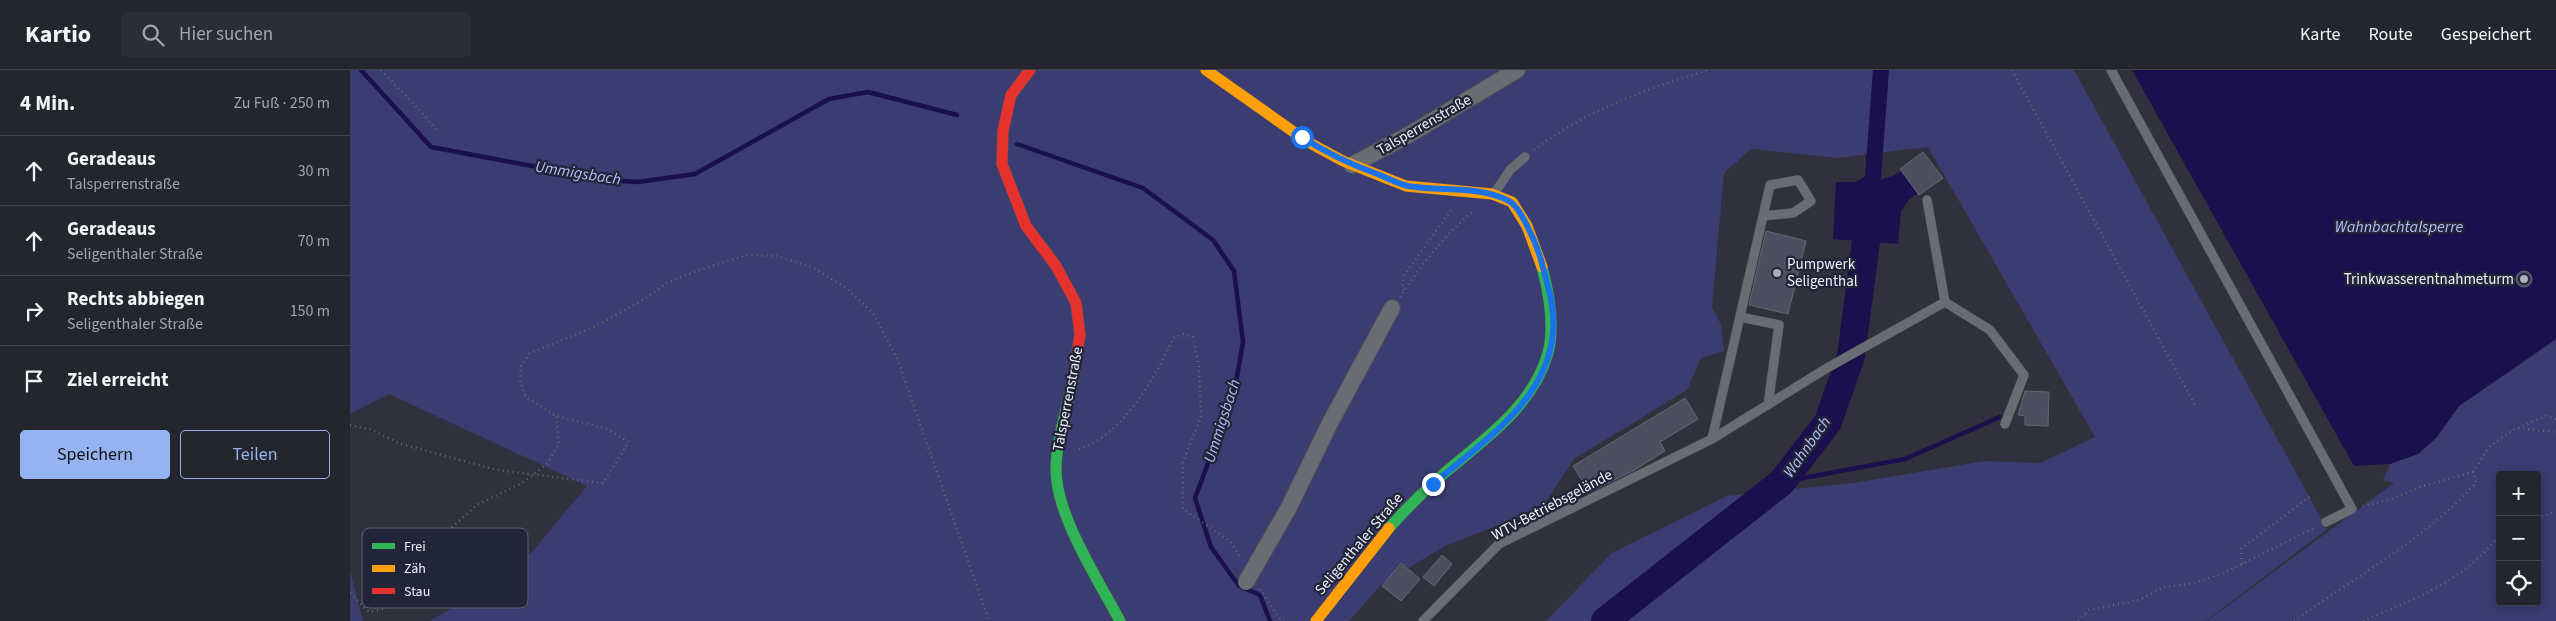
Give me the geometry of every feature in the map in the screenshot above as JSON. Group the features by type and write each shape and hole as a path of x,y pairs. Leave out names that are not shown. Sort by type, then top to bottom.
{"street":[{"name":"Talsperrenstraße","path":"1030,70 1011,95 1003,131 1002,164 1026,226 1056,266 1076,303 1080,335 1076,367 1057,455 1056,472 1060,498 1076,537 1120,621"},
{"path":"1206,70 1241,92 1322,150 1352,165"},
{"name":"Talsperrenstraße","path":"1352,165 1412,134 1518,70"},
{"name":"Seligenthaler Straße","path":"1316,621 1376,544 1412,503 1511,417 1542,375 1553,332 1549,290 1540,255 1525,222 1512,202 1494,194 1407,186 1352,165"},
{"path":"1252,584 1330,423 1392,308"}],"lane":[{"path":"2111,70 2352,509 2326,522"},
{"path":"1494,194 1510,170 1525,157"},
{"path":"1712,438 1770,185 1798,180 1811,201 1793,214 1763,216"},
{"path":"1927,200 1946,302 1990,330 2024,375 2005,424"},
{"name":"WTV-Betriebsgelände","path":"1424,621 1499,544 1712,438 1827,368 1946,302"},
{"path":"1740,317 1779,325 1768,405"}],"path":[{"path":"381,70 437,131"},
{"path":"1525,157 1550,138 1610,105 1658,85 1710,70"},
{"path":"2012,70 2196,407"},
{"path":"1404,290 1402,287 1404,275 1464,191"},
{"path":"1392,308 1414,274 1457,224 1494,194"},
{"path":"350,425 372,430 401,444 496,470 603,483 628,442 605,428 556,416 526,397 520,382 521,366 530,353 592,328 643,300 667,283 747,255 763,254 778,256 814,268 846,288 873,313 897,358 989,621"},
{"path":"1057,455 1086,447 1108,432 1130,413 1163,361 1173,338 1183,334 1193,337 1199,367 1201,417 1184,462 1184,509 1231,542 1243,562"},
{"path":"451,528 477,505 522,483 548,463 559,443 556,416"},
{"path":"2352,509 2392,500 2420,487 2473,472 2490,446 2516,428 2546,416 2556,419"},
{"path":"2516,428 2556,432"},
{"path":"2294,621 2410,542 2458,503 2476,484 2473,472"},
{"path":"2242,564 2241,549 2312,494"},
{"path":"2541,517 2556,512"},
{"path":"2078,621 2089,610 2139,600 2164,588 2204,580 2242,564 2326,522"},
{"path":"2362,621 2403,605 2448,580 2475,562 2496,540"},
{"path":"1252,584 1280,619 1284,621"},
{"path":"350,593 362,605"},
{"path":"365,608 369,612 384,608"}],"shaded area":[{"path":"350,70 2074,70 2327,529 2206,621 1546,621 1612,553 1727,496 1853,483 1984,461 2040,463 2095,437 1928,147 1838,158 1751,149 1724,173 1712,308 1721,324 1724,351 1701,358 1687,390 1574,459 1542,508 1445,546 1382,584 1349,621 429,621 453,608 528,608 528,556 587,486 389,394 350,414"},
{"path":"2556,339 2556,621 2207,621 2394,483 2383,480 2390,464 2418,454 2437,437 2459,406"},
{"path":"350,571 363,621 350,621"}],"water":[{"name":"Wahnbachtalsperre","path":"2132,70 2556,70 2556,339 2459,406 2437,437 2418,454 2390,464 2354,466"},
{"path":"1866,156 1880,156 1879,180 1903,173 1915,190 1901,211 1898,244 1833,239 1836,182 1856,182 1866,176"}],"building":[{"path":"1923,152 1943,178 1919,195 1900,169"},
{"name":"Pumpwerk Seligenthal","path":"1766,231 1806,241 1788,314 1749,305"},
{"name":"Trinkwasserentnahmeturm","path":"2524,271 2530,273 2532,279 2530,285 2524,287 2518,285 2516,279 2518,273"},
{"path":"2025,391 2049,392 2048,426 2025,425 2025,416 2018,415"},
{"path":"1685,398 1698,419 1660,442 1665,451 1633,471 1589,492 1573,466"},
{"path":"1442,555 1452,564 1434,586 1423,577"},
{"path":"1401,563 1420,579 1401,601 1382,586"}],"waterway":[{"name":"Ummigsbach","path":"361,70 431,147 606,180 638,182 695,174 829,99 868,92 957,115"},
{"path":"1873,177 1881,70"},
{"name":"Ummigsbach","path":"1017,144 1143,188 1213,240 1234,271 1243,342 1234,394 1195,498 1211,547 1239,586 1260,595 1270,621"},
{"name":"Wahnbach","path":"1605,621 1782,482 1828,422 1851,356 1870,211 1909,182"},
{"path":"1782,482 1905,459 2000,417"}],"traffic: fast":[{"path":"1389,528 1433,483 1488,437 1518,407 1530,391 1540,373 1550,343 1550,310 1542,267"},
{"path":"1072,384 1056,459 1058,488 1063,507 1080,548 1120,621"}],"traffic: slow":[{"path":"1206,70 1308,142 1343,161 1406,186 1492,194 1512,202 1527,226 1542,267"},
{"path":"1316,621 1389,528"}],"traffic: jam":[{"path":"1030,70 1011,95 1003,131 1002,164 1026,226 1056,266 1076,303 1080,335 1072,384"}],"place":[{"name":"Pumpwerk Seligenthal","path":"1777,273"},
{"name":"Trinkwasserentnahmeturm","path":"2524,279"}],"route":[{"path":"1302,137 1322,150 1352,165 1407,186 1494,194 1512,202 1525,222 1540,255 1553,311 1553,332 1542,375 1511,417 1433,484"}]}
